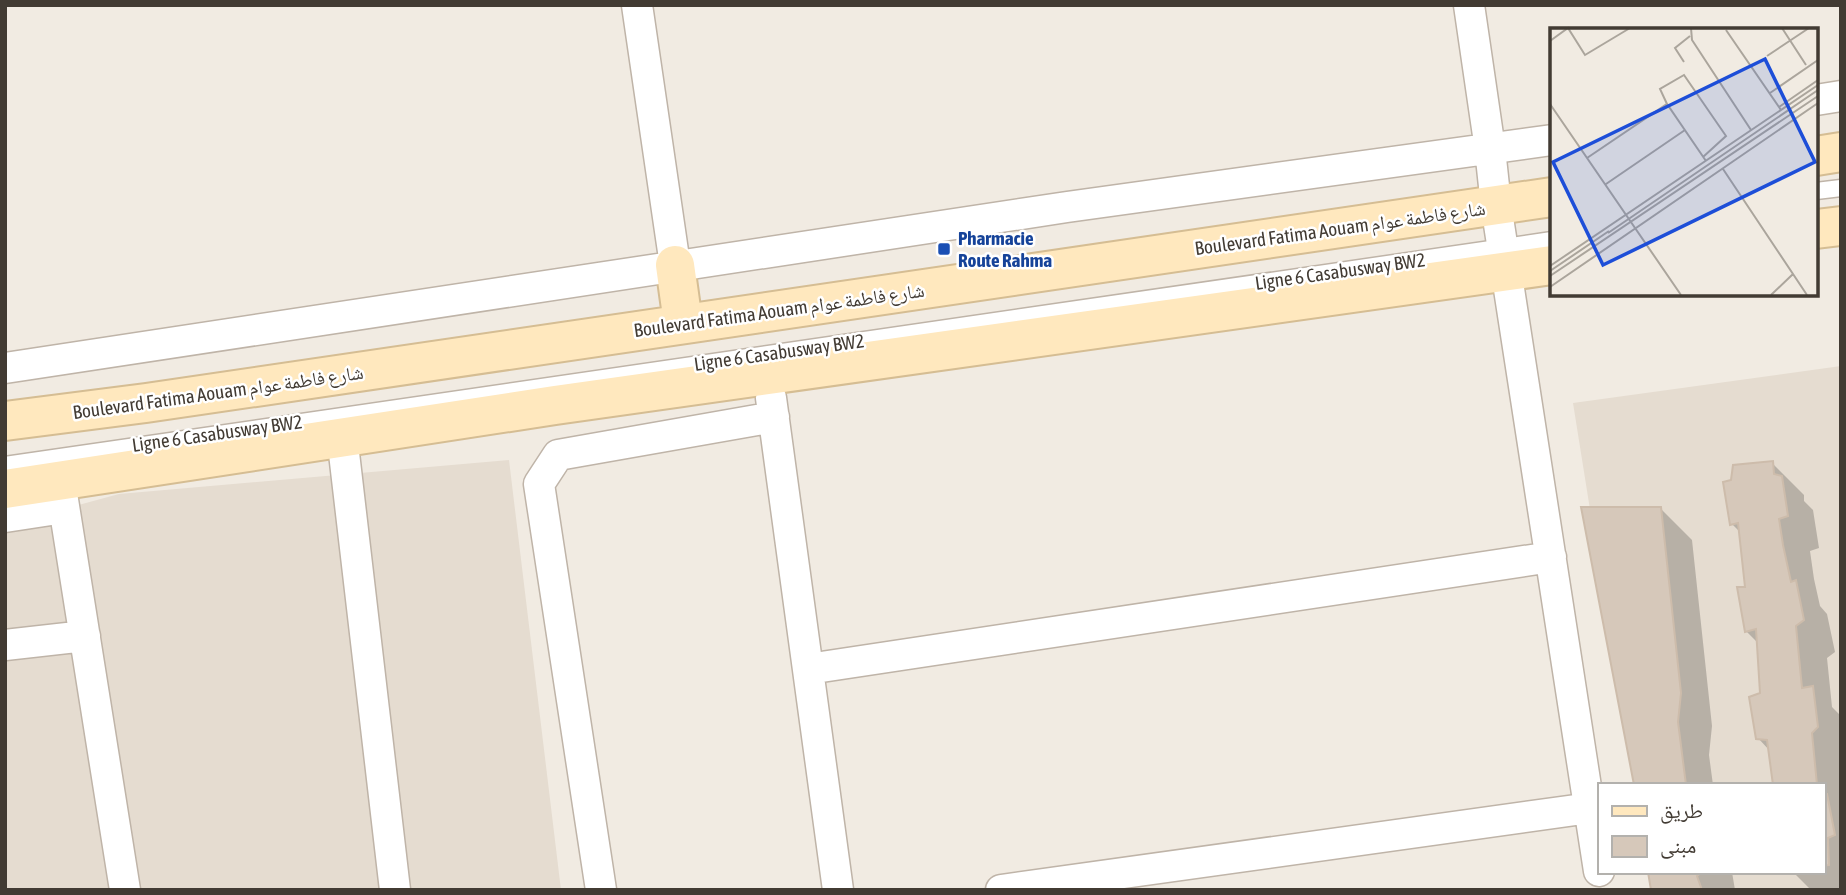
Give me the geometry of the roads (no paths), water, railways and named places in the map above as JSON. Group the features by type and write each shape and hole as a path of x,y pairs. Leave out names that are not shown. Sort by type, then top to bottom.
{"main road":[{"path":"1818,156 1841,152"},
{"name":"Boulevard Fatima Aouam شارع فاطمة عوام","path":"5,489 62,494 342,436 768,375 1502,240 1550,199"},
{"path":"1818,229 1841,226"},
{"name":"Boulevard Fatima Aouam شارع فاطمة عوام","path":"5,421 43,418 682,323 1502,240 1550,264"},
{"path":"675,265 682,323"}],"street":[{"path":"637,5 675,265"},
{"path":"1469,5 1502,240 1598,865"},
{"path":"1818,100 1841,96"},
{"path":"5,368 1068,207 1550,140"},
{"path":"768,375 838,890"},
{"path":"601,890 539,484 558,455 774,417"},
{"path":"342,436 395,890"},
{"path":"5,517 62,494 125,890"},
{"path":"808,669 1551,557"},
{"path":"5,645 85,636"},
{"path":"1001,890 1590,808"}],"lane":[{"path":"1818,191 1841,188"},
{"path":"1818,202 1841,199"},
{"name":"Ligne 6 Casabusway BW2","path":"5,465 1502,240 1550,230"},
{"name":"Ligne 6 Casabusway BW2","path":"5,455 1502,240 1550,240"}],"place":[{"name":"Pharmacie Route Rahma","path":"944,249"}]}
